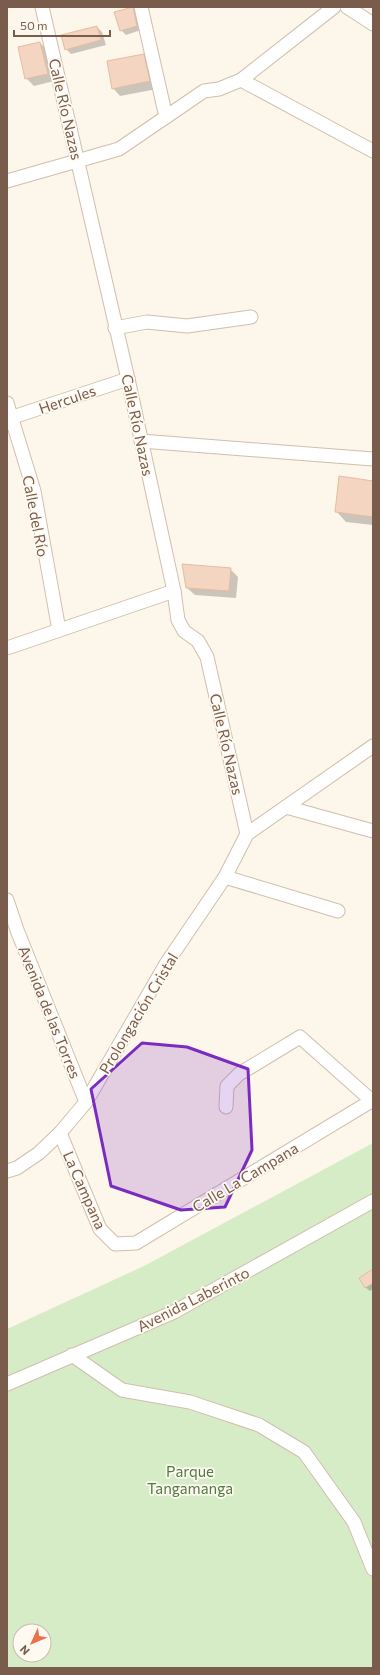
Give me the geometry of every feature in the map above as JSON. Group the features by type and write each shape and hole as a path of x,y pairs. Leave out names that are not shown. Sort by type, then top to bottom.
{"street":[{"name":"Calle Río Nazas","path":"42,7 115,328 128,378 174,591 178,620 184,631 198,641 207,657 247,834"},
{"path":"141,7 166,117"},
{"path":"7,181 119,148 204,90 219,89 241,80 334,7"},
{"path":"347,7 373,24"},
{"path":"241,80 373,151"},
{"path":"115,328 147,322 187,326 251,316"},
{"name":"Hercules","path":"9,418 128,378"},
{"name":"Calle del Río","path":"7,403 9,418 34,491 59,630"},
{"path":"141,441 373,459"},
{"path":"7,648 174,591"},
{"path":"247,834 373,746"},
{"path":"286,807 373,831"},
{"name":"Prolongación Cristal","path":"7,1171 17,1168 39,1153 60,1133 86,1102 166,964 225,878 247,834"},
{"path":"225,878 338,911"},
{"name":"Avenida de las Torres","path":"7,900 20,937 86,1102"},
{"path":"226,1107 226,1086 239,1074 300,1037 373,1100"},
{"name":"Calle La Campana","path":"115,1244 136,1243 373,1100"},
{"name":"La Campana","path":"60,1133 100,1229 115,1244"},
{"name":"Avenida Laberinto","path":"7,1384 174,1312 373,1201"},
{"path":"72,1355 122,1390 190,1402 259,1425 304,1452 354,1522 373,1569"}],"highlighted area":[{"path":"142,1043 187,1047 248,1069 252,1150 225,1207 181,1210 111,1186 91,1089"}],"green space":[{"name":"Parque Tangamanga","path":"373,1143 373,1668 7,1668 7,1329 144,1266"}],"building":[{"path":"133,7 137,26 120,31 114,12"},
{"path":"97,26 101,40 65,50 61,35"},
{"path":"40,42 48,74 25,79 18,47"},
{"path":"144,54 150,81 112,89 107,61"},
{"path":"339,476 373,481 373,517 335,512"},
{"path":"182,564 231,568 229,591 186,588"},
{"path":"373,1269 373,1283 365,1288 359,1278"}]}
